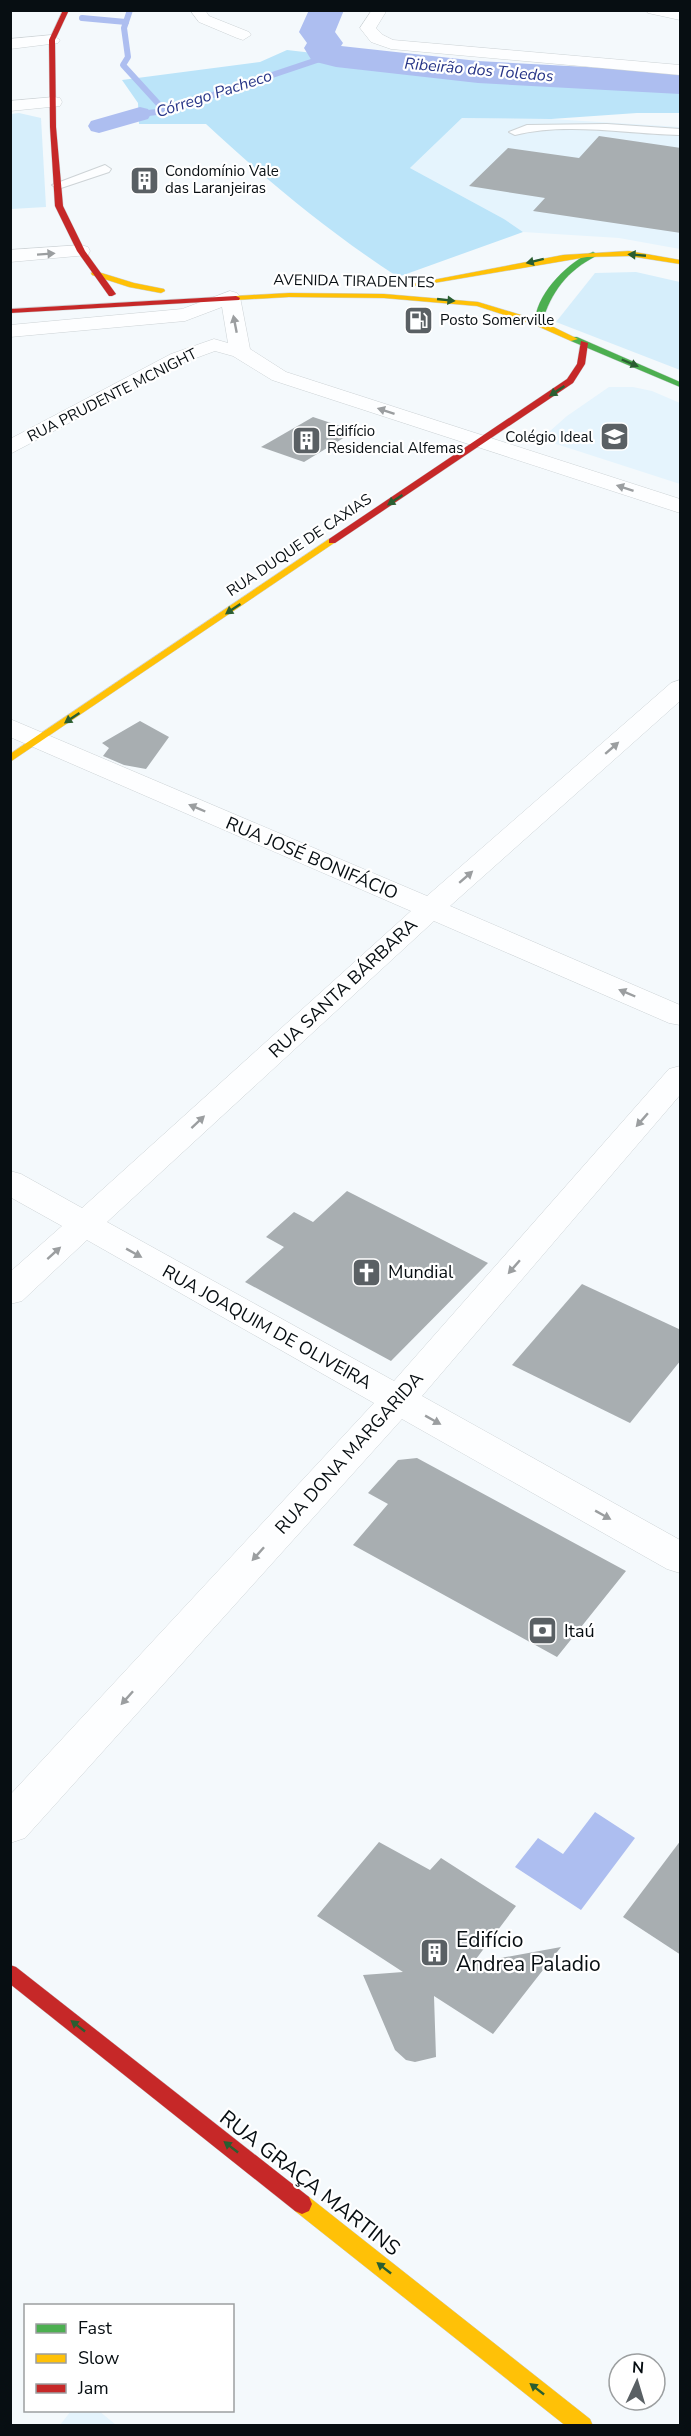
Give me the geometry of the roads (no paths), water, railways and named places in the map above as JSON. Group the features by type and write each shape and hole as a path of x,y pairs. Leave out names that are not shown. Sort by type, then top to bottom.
{"main road":[{"path":"66,10 52,40 59,206 81,251 112,294 141,303"},
{"path":"538,323 540,312 567,270 576,262 593,254"},
{"name":"AVENIDA TIRADENTES","path":"10,301 294,285 416,284 473,277 545,259 593,254 634,254 681,262"},
{"path":"95,273 132,285 161,291"},
{"path":"473,277 508,282"},
{"name":"AVENIDA TIRADENTES","path":"10,311 230,297 384,296 478,304 497,308 538,323 681,385"},
{"path":"478,304 508,300"},
{"name":"RUA DUQUE DE CAXIAS","path":"10,759 570,381 579,371 584,358 584,343"},
{"name":"RUA GRAÇA MARTINS","path":"10,1973 583,2426"}],"street":[{"path":"197,10 204,19 243,35"},
{"path":"380,10 368,28 370,34 380,41 422,48 681,70"},
{"path":"653,10 681,16"},
{"path":"10,44 52,40"},
{"path":"10,106 54,102"},
{"path":"10,256 81,251"},
{"path":"10,330 185,315 230,297 240,352"},
{"path":"185,315 201,327 214,345 240,352 279,376 681,506"},
{"name":"RUA PRUDENTE MCNIGHT","path":"10,448 177,358 214,345"},
{"name":"RUA SANTA BÁRBARA","path":"10,1292 430,909 681,688"},
{"name":"RUA JOSÉ BONIFÁCIO","path":"10,727 681,1016"},
{"name":"RUA DONA MARGARIDA","path":"10,1825 398,1400 681,1076"},
{"name":"RUA JOAQUIM DE OLIVEIRA","path":"10,1182 681,1558"}],"lane":[{"path":"515,132 527,128 607,127 681,132"},
{"path":"58,185 105,169"}],"waterway":[{"path":"126,22 130,10"},
{"name":"Ribeirão dos Toledos","path":"327,10 322,26 317,32 325,43 322,48 325,53 336,56 478,72 680,83"},
{"path":"82,18 126,22"},
{"path":"126,22 124,28 128,57 123,65 165,111"},
{"name":"Córrego Pacheco","path":"165,111 323,58 325,53"},
{"name":"Córrego Pacheco","path":"99,126 140,114 165,111"},
{"name":"Córrego Pacheco","path":"99,126 140,114"}],"place":[{"name":"Condomínio Vale das Laranjeiras","path":"144,180"},
{"name":"Posto Somerville","path":"419,320"},
{"name":"Colégio Ideal","path":"614,437"},
{"name":"Edifício Residencial Alfemas","path":"306,440"},
{"name":"Mundial","path":"367,1272"},
{"name":"Itaú","path":"543,1631"},
{"name":"Edifício Andrea Paladio","path":"435,1952"}]}
